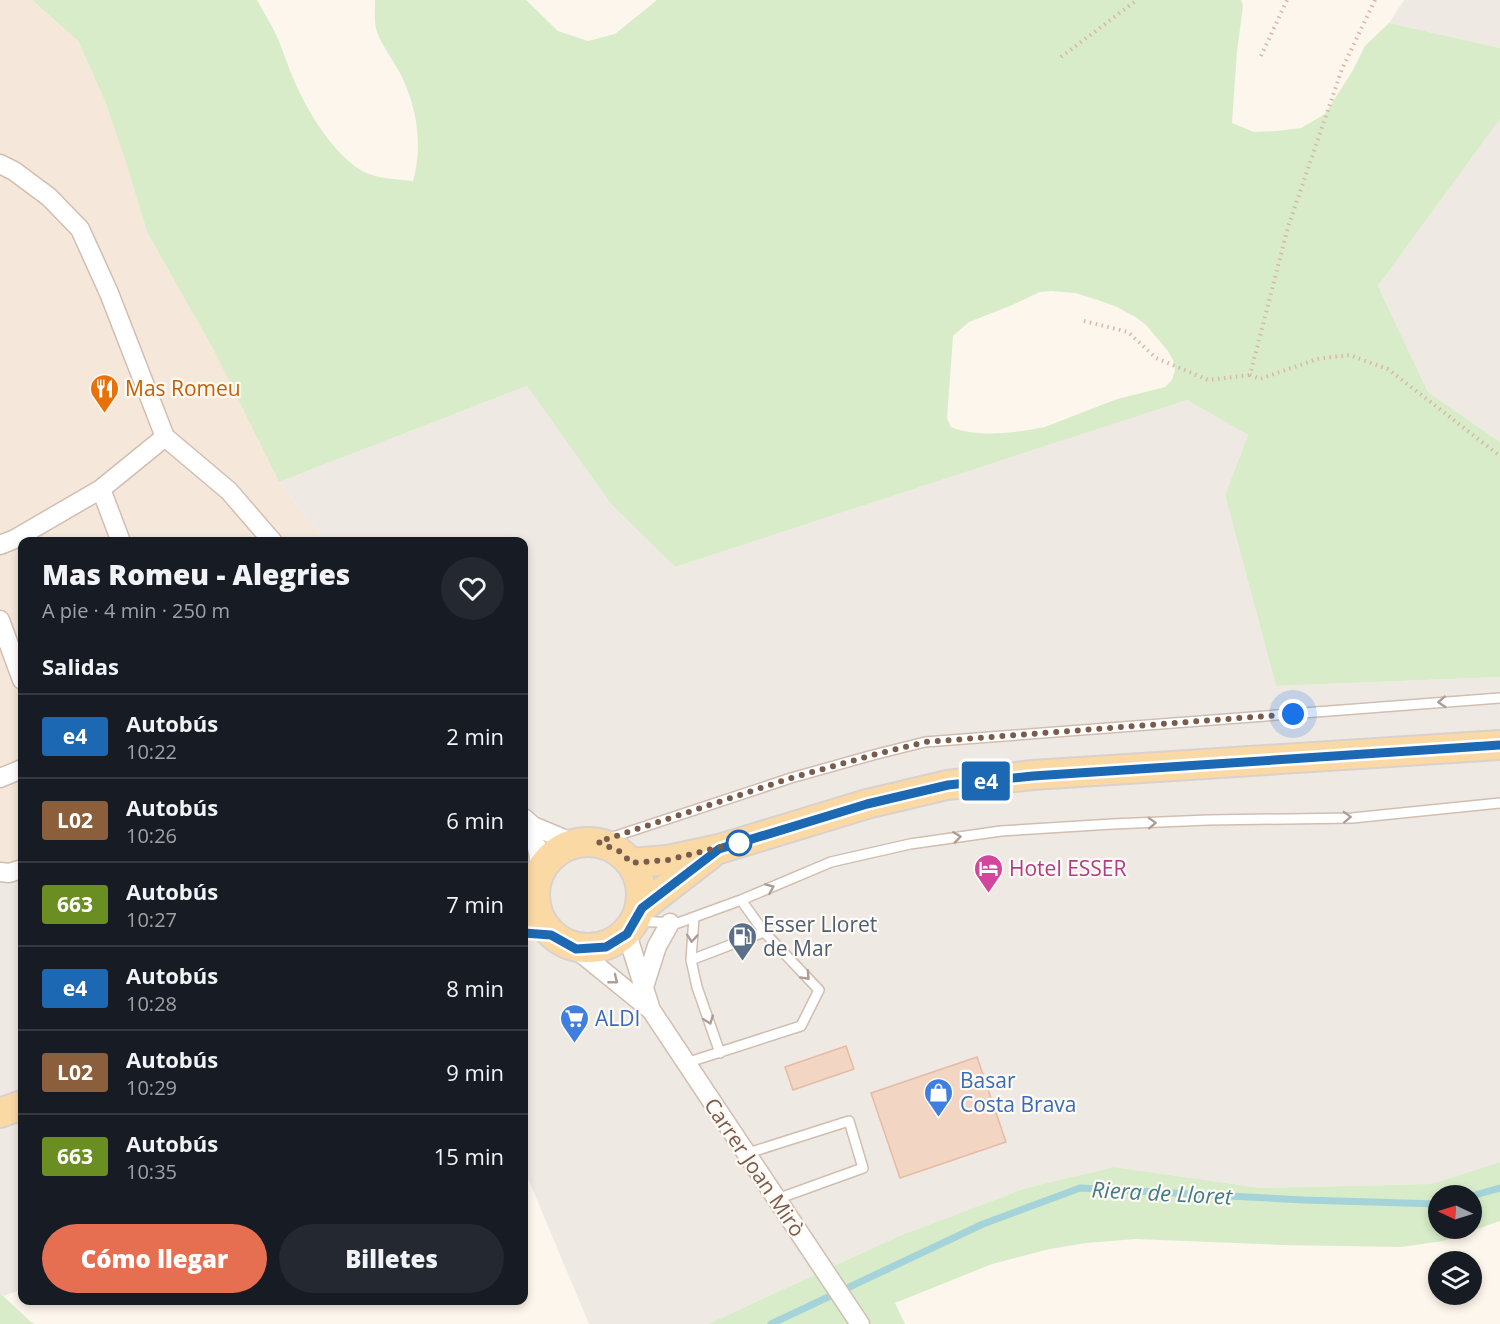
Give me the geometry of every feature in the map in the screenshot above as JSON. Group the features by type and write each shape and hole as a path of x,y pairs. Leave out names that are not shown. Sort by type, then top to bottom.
{"main road":[{"path":"631,863 668,860 719,849 867,804 948,785 1033,776 1500,745"},
{"path":"634,921 640,878 621,852 586,842 552,855 532,885 537,914 537,934 576,949 606,947 719,849"},
{"path":"0,1113 18,1106"}],"street":[{"path":"0,164 14,171 49,197 80,229 109,293 165,437 229,491 269,537"},
{"path":"18,537 101,489 165,437"},
{"path":"101,489 119,537"},
{"path":"0,545 18,537"},
{"path":"0,620 18,669"},
{"path":"0,778 18,771"},
{"path":"528,822 533,826 586,842"},
{"path":"528,835 537,847 532,885"},
{"path":"0,872 9,873 18,870"},
{"name":"Carrer Joan Mirò","path":"634,921 644,987 651,1011"},
{"path":"644,987 657,946 670,923"},
{"name":"Carrer Joan Mirò","path":"576,949 651,1011 859,1323"}],"lane":[{"path":"586,842 791,778 925,742 1500,698"},
{"path":"634,921 678,923 741,900 831,862 910,844 1001,831 1176,822 1352,818 1500,803"},
{"path":"686,1064 801,1026 819,990 764,932 741,900"},
{"path":"694,917 691,960 697,987 720,1053"},
{"path":"691,960 764,932"},
{"path":"745,1154 849,1121 863,1167 777,1199"}],"path":[{"path":"1061,57 1137,0"},
{"path":"1261,56 1287,0"},
{"path":"1250,375 1288,227 1342,69 1375,0"},
{"path":"1084,321 1128,332 1156,358 1208,380 1250,375 1260,379 1317,359 1349,355 1388,369 1500,456"}],"shaded area":[{"path":"0,0 32,0 78,41 105,101 147,232 213,349 279,482 322,537 18,537 18,873 0,880"},
{"path":"1404,0 1500,0 1500,48 1389,23"},
{"path":"1500,119 1500,442 1428,392 1378,286"},
{"path":"527,386 611,504 675,567 1187,400 1248,435 1225,495 1276,686 1500,677 1500,1162 1431,1184 1261,1188 1114,1167 1026,1188 899,1236 708,1324 589,1324 528,1179 528,537 322,537 279,482"},
{"path":"18,873 18,1291 4,1296 0,1293 0,880"}],"green space":[{"path":"32,0 257,0 277,36 306,104 330,141 349,161 371,175 413,181 418,154 415,115 402,77 377,32 375,0 526,0 558,31 588,41 615,34 657,0 1241,0 1243,6 1232,123 1254,132 1301,128 1325,114 1353,70 1365,46 1389,23 1500,48 1500,119 1378,286 1428,392 1500,442 1500,677 1276,686 1225,495 1248,435 1187,400 675,567 611,504 527,386 279,482 213,349 147,232 105,101 78,41","holes":["1040,292 1075,293 1117,307 1146,325 1173,360 1175,370 1172,380 1165,387 1117,399 1045,427 1010,433 973,432 951,427 947,418 953,336 969,322"]},
{"path":"1500,1162 1500,1221 1482,1227 1482,1185 1428,1185 1428,1239 1449,1239 1443,1241 1401,1247 1136,1239 1086,1243 1050,1249 992,1264 895,1303 905,1324 708,1324 899,1236 1026,1188 1114,1167 1261,1188 1431,1184"},
{"path":"0,1293 31,1322 35,1324 0,1324"}],"building":[{"path":"846,1046 854,1069 793,1090 785,1067"},
{"name":"Basar Costa Brava","path":"977,1057 1006,1142 900,1178 871,1093"}],"waterway":[{"name":"Riera de Lloret","path":"771,1324 983,1224 1080,1188 1304,1200 1428,1204"},
{"name":"Riera de Lloret","path":"1482,1193 1500,1188"}],"bus line":[{"name":"e4","path":"528,933 551,935 576,949 606,947 627,934 642,908 719,849 867,804 948,785 1033,776 1500,745"}],"place":[{"name":"Mas Romeu","path":"104,414"},
{"name":"Hotel ESSER","path":"988,894"},
{"name":"Esser Lloret de Mar","path":"742,962"},
{"name":"ALDI","path":"574,1044"},
{"name":"Basar Costa Brava","path":"939,1118"}],"route":[{"path":"739,843 668,860 631,863 621,852 598,842 791,778 925,742 1293,714"}]}
